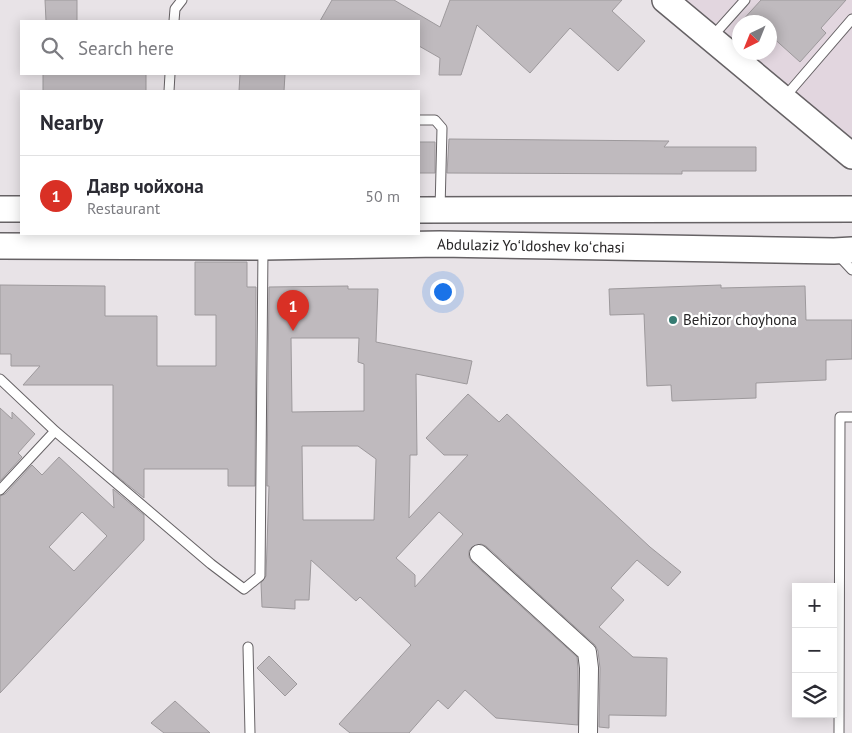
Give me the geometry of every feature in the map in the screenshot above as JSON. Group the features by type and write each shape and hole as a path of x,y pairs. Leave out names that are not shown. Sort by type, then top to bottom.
{"main road":[{"path":"665,0 852,156"},
{"path":"0,209 20,209"},
{"path":"429,210 852,209"},
{"name":"Abdulaziz Yoʻldoshev koʻchasi","path":"0,246 440,244 843,251"}],"street":[{"path":"479,554 587,652 589,668 588,733"}],"lane":[{"path":"174,20 175,9 182,0"},
{"path":"711,38 745,0"},
{"path":"784,99 852,18"},
{"path":"169,90 170,75"},
{"path":"420,120 435,120 442,128 429,210"},
{"path":"0,379 55,431 211,564 244,589 260,576 263,246"},
{"path":"843,251 852,270"},
{"path":"839,733 840,417 852,417"},
{"path":"0,490 55,431"},
{"path":"248,647 250,733"}],"shaded area":[{"path":"670,0 852,0 852,150 743,60 777,60 777,15 732,15 732,51"}],"building":[{"path":"45,0 77,0 77,20 46,20"},
{"path":"332,0 394,0 440,27 450,0 622,0 612,11 645,41 618,71 570,28 530,73 477,25 461,75 439,75 440,58 420,47 420,20 321,20"},
{"path":"761,0 846,0 821,28 826,33 800,62 777,41 777,15 747,15"},
{"path":"43,75 146,75 146,90 43,90"},
{"path":"240,75 285,75 284,90 239,90"},
{"path":"449,139 669,141 664,147 756,147 756,171 682,171 682,174 447,173"},
{"path":"420,142 435,142 435,173 420,173"},
{"path":"195,262 247,262 247,287 256,287 255,486 228,486 228,469 144,469 144,498 113,473 113,385 23,385 40,366 11,366 11,354 0,354 0,285 105,286 105,316 157,316 157,366 216,366 216,315 195,315"},
{"path":"721,285 721,288 805,286 806,320 852,320 852,359 826,360 826,380 756,383 756,398 672,401 671,385 647,386 644,314 610,315 609,289"},
{"path":"348,286 348,289 378,289 376,342 472,361 467,384 416,374 417,455 410,455 409,518 468,455 444,455 426,438 468,394 499,422 507,414 650,547 681,572 668,586 637,560 611,588 624,600 599,627 633,657 667,658 666,716 609,715 609,728 599,727 600,668 598,651 595,645 486,546 481,544 472,547 469,551 469,557 472,562 577,657 578,725 496,718 465,690 448,709 438,700 409,733 350,733 339,724 411,645 360,597 356,601 311,560 309,600 295,600 295,609 262,607 261,583 266,576 269,486 267,486 269,287","holes":["291,338 359,338 358,362 364,364 364,411 292,412","302,446 358,446 376,459 374,520 303,520","439,512 463,534 415,587 415,575 396,558"]},
{"path":"0,408 12,419 12,412 35,434 18,453 22,457 0,481"},
{"path":"59,457 114,508 113,489 144,515 144,540 0,693 0,496 5,494 32,465 42,475","holes":["82,512 107,536 74,571 49,547"]},
{"path":"269,656 297,684 285,696 257,668"},
{"path":"175,701 210,733 164,733 151,723"}],"place":[{"name":"Behizor choyhona","path":"673,320"},
{"name":"Давр чойхона","path":"293,331"}]}
